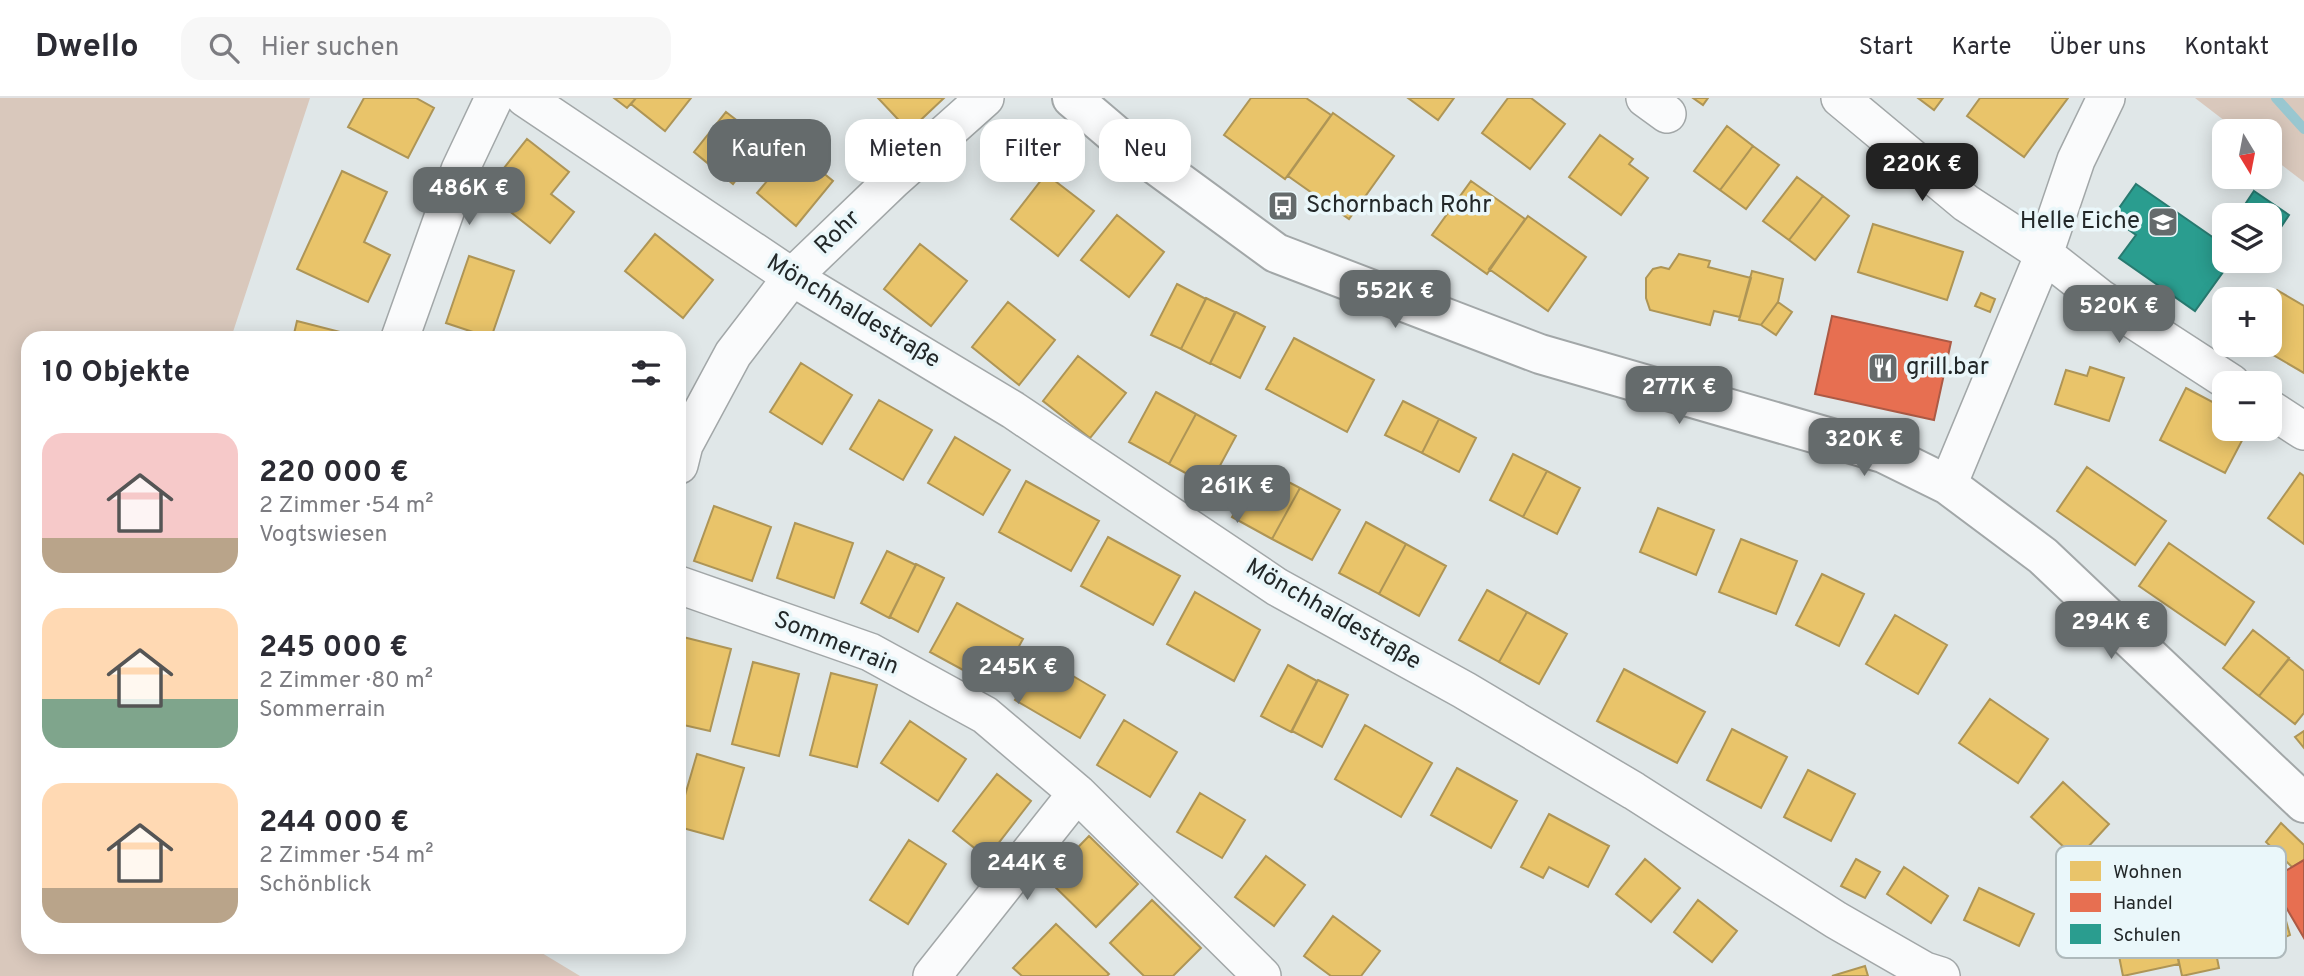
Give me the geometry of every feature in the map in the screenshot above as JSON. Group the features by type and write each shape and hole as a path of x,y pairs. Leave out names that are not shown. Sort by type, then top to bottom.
{"street":[{"path":"402,331 460,170 494,98"},
{"name":"Mönchhaldestraße","path":"525,98 792,277 1013,410 1278,587 1464,690 1634,791 1836,920 1925,971 1941,976"},
{"name":"Rohr","path":"686,441 733,354 792,277 893,180 985,98"},
{"path":"1072,98 1119,138 1276,253 1540,354 1883,453 1948,485 2043,556 2304,803"},
{"path":"1840,98 1966,203 2044,254 2100,298 2213,371"},
{"path":"1948,485 2044,254 2076,160 2106,98"},
{"path":"2282,417 2304,431"},
{"name":"Sommerrain","path":"686,587 870,652 985,715 1077,793 1262,976"},
{"path":"932,976 1077,793"}],"shaded area":[{"path":"0,98 310,98 233,331 21,331 21,954 544,954 580,976 0,976"},
{"path":"2195,98 2304,98 2304,182 2282,165 2282,119 2222,119"}],"building: Wohnen":[{"path":"364,98 416,98 434,108 408,158 348,127"},
{"path":"614,98 636,98 627,108"},
{"path":"636,98 691,98 665,131 631,104"},
{"path":"878,98 944,98 922,119 898,119"},
{"path":"1251,98 1306,98 1331,115 1285,179 1224,135"},
{"path":"1408,98 1454,98 1438,120"},
{"path":"1508,98 1531,98 1565,124 1530,169 1482,133"},
{"path":"1693,98 1708,98 1703,105"},
{"path":"1918,98 1943,98 1934,110"},
{"path":"1980,98 2068,98 2024,157 1967,116"},
{"path":"726,112 735,119 720,119"},
{"path":"1333,113 1394,156 1349,219 1288,176"},
{"path":"1727,126 1753,146 1720,190 1694,171"},
{"path":"1600,135 1633,159 1629,164 1648,178 1621,215 1569,177"},
{"path":"707,136 707,163 694,152"},
{"path":"527,139 569,172 551,194 574,212 550,243 485,192"},
{"path":"1753,146 1779,165 1746,209 1720,190"},
{"path":"342,171 387,192 364,242 390,255 368,302 297,269"},
{"path":"1797,177 1823,196 1789,240 1763,221"},
{"path":"833,181 796,226 757,193 766,182"},
{"path":"1471,181 1525,219 1487,274 1432,235"},
{"path":"1040,182 1056,182 1094,211 1058,256 1011,219"},
{"path":"1823,196 1849,216 1815,260 1789,240"},
{"path":"1117,215 1164,252 1129,297 1081,260"},
{"path":"1528,216 1586,257 1548,311 1489,269"},
{"path":"1873,224 1963,252 1947,300 1858,272"},
{"path":"655,234 713,280 683,318 625,271"},
{"path":"920,244 967,281 931,326 884,289"},
{"path":"1679,254 1710,261 1708,267 1751,278 1740,317 1714,311 1710,325 1650,310 1646,298 1646,278 1653,269 1669,269"},
{"path":"469,256 514,271 493,331 470,331 446,323"},
{"path":"1752,271 1783,279 1778,302 1761,325 1739,320"},
{"path":"1177,284 1206,299 1181,349 1151,335"},
{"path":"1981,293 1995,299 1990,312 1975,306"},
{"path":"2282,293 2304,306 2304,373 2277,357 2282,357"},
{"path":"1206,298 1235,312 1210,364 1181,349"},
{"path":"1008,302 1055,340 1019,385 972,347"},
{"path":"1778,302 1792,312 1776,335 1761,325"},
{"path":"1236,312 1265,327 1240,378 1210,363"},
{"path":"297,321 336,331 295,331"},
{"path":"1294,338 1374,380 1347,432 1266,389"},
{"path":"1078,356 1126,393 1090,438 1043,401"},
{"path":"801,363 852,395 822,444 770,412"},
{"path":"2090,367 2124,378 2109,421 2055,404 2066,370 2087,376"},
{"path":"2186,388 2212,402 2212,441 2242,441 2225,473 2160,440"},
{"path":"1156,392 1196,414 1169,464 1129,442"},
{"path":"879,400 932,430 903,480 850,449"},
{"path":"1403,401 1439,419 1422,453 1385,435"},
{"path":"1196,414 1236,436 1209,486 1169,464"},
{"path":"1439,419 1476,438 1459,472 1422,453"},
{"path":"955,437 1010,470 983,515 928,483"},
{"path":"1513,454 1547,471 1523,517 1490,500"},
{"path":"1260,467 1300,488 1272,539 1232,517"},
{"path":"2087,467 2166,521 2135,565 2057,511"},
{"path":"1547,471 1580,488 1557,534 1523,517"},
{"path":"2300,473 2304,476 2304,544 2268,518"},
{"path":"1026,481 1099,521 1071,571 999,532"},
{"path":"1300,488 1340,510 1312,560 1272,539"},
{"path":"714,506 771,527 752,581 694,561"},
{"path":"1658,508 1714,530 1696,575 1640,552"},
{"path":"1366,522 1406,544 1379,594 1339,573"},
{"path":"795,523 853,543 834,598 777,578"},
{"path":"1108,537 1180,576 1153,625 1081,586"},
{"path":"1741,539 1797,561 1776,614 1719,592"},
{"path":"2169,543 2254,602 2225,645 2139,586"},
{"path":"1406,544 1446,566 1419,616 1379,594"},
{"path":"887,551 916,565 889,618 861,603"},
{"path":"916,564 944,578 918,632 890,617"},
{"path":"1822,574 1864,594 1839,646 1796,625"},
{"path":"1487,590 1527,612 1499,662 1459,640"},
{"path":"1195,592 1260,630 1234,681 1167,644"},
{"path":"957,603 1023,639 996,688 930,652"},
{"path":"1527,612 1567,634 1539,684 1499,662"},
{"path":"1895,615 1947,645 1918,694 1866,664"},
{"path":"2253,630 2289,658 2259,696 2223,668"},
{"path":"686,638 731,649 710,731 686,726"},
{"path":"1041,657 1105,695 1080,738 1015,700"},
{"path":"2289,659 2304,671 2304,713 2295,724 2259,696"},
{"path":"753,662 799,674 779,756 732,744"},
{"path":"1288,665 1317,681 1291,732 1261,716"},
{"path":"1624,669 1705,712 1677,763 1597,721"},
{"path":"831,673 877,685 857,767 810,755"},
{"path":"1318,680 1348,695 1322,747 1292,731"},
{"path":"1990,699 2048,739 2018,783 1959,743"},
{"path":"1124,720 1177,752 1150,797 1097,765"},
{"path":"910,721 966,759 938,801 881,763"},
{"path":"1365,725 1432,763 1401,817 1335,779"},
{"path":"1732,729 1787,757 1761,808 1707,780"},
{"path":"2304,731 2304,748 2295,737"},
{"path":"697,754 744,768 723,839 686,829 686,792"},
{"path":"1457,768 1517,801 1491,848 1431,815"},
{"path":"1808,770 1855,794 1831,841 1784,817"},
{"path":"997,774 1031,801 987,858 953,831"},
{"path":"2063,782 2109,824 2089,846 2063,846 2031,817"},
{"path":"1200,793 1245,820 1222,858 1177,832"},
{"path":"1549,814 1609,846 1588,887 1549,867 1543,878 1521,867"},
{"path":"2281,823 2304,845 2304,860 2292,867 2286,861 2286,846 2270,846 2266,842"},
{"path":"1089,836 1138,884 1096,927 1047,879"},
{"path":"909,840 946,864 908,924 870,900"},
{"path":"1266,856 1305,885 1274,926 1235,897"},
{"path":"1645,859 1680,888 1651,922 1616,894"},
{"path":"1856,859 1880,872 1865,898 1841,886"},
{"path":"1904,867 1948,896 1931,923 1887,894"},
{"path":"1979,888 2034,914 2019,946 1964,920"},
{"path":"1152,900 1201,948 1173,976 1144,976 1110,943"},
{"path":"1698,900 1737,931 1712,962 1674,932"},
{"path":"1333,916 1380,951 1361,976 1331,976 1304,956"},
{"path":"2286,921 2290,935 2286,937"},
{"path":"1056,924 1109,974 1022,976 1013,968"},
{"path":"2119,958 2178,958 2179,964 2123,976"},
{"path":"2178,958 2217,958 2219,968 2182,976"},
{"path":"1865,966 1868,976 1832,976"}],"building: Handel":[{"name":"grill.bar","path":"1832,316 1951,342 1934,420 1815,394"},
{"path":"2304,860 2304,938 2286,907 2286,871"}],"building: Schulen":[{"path":"2136,184 2212,237 2212,273 2222,273 2195,311 2119,258 2136,235 2112,218"},
{"path":"2254,191 2272,203 2246,203"},
{"path":"2282,210 2289,215 2282,226"}],"waterway":[{"path":"2276,98 2304,129"}],"place":[{"name":"Schornbach Rohr","path":"1283,206"},
{"name":"Helle Eiche","path":"2163,222"},
{"name":"grill.bar","path":"1883,368"}]}
